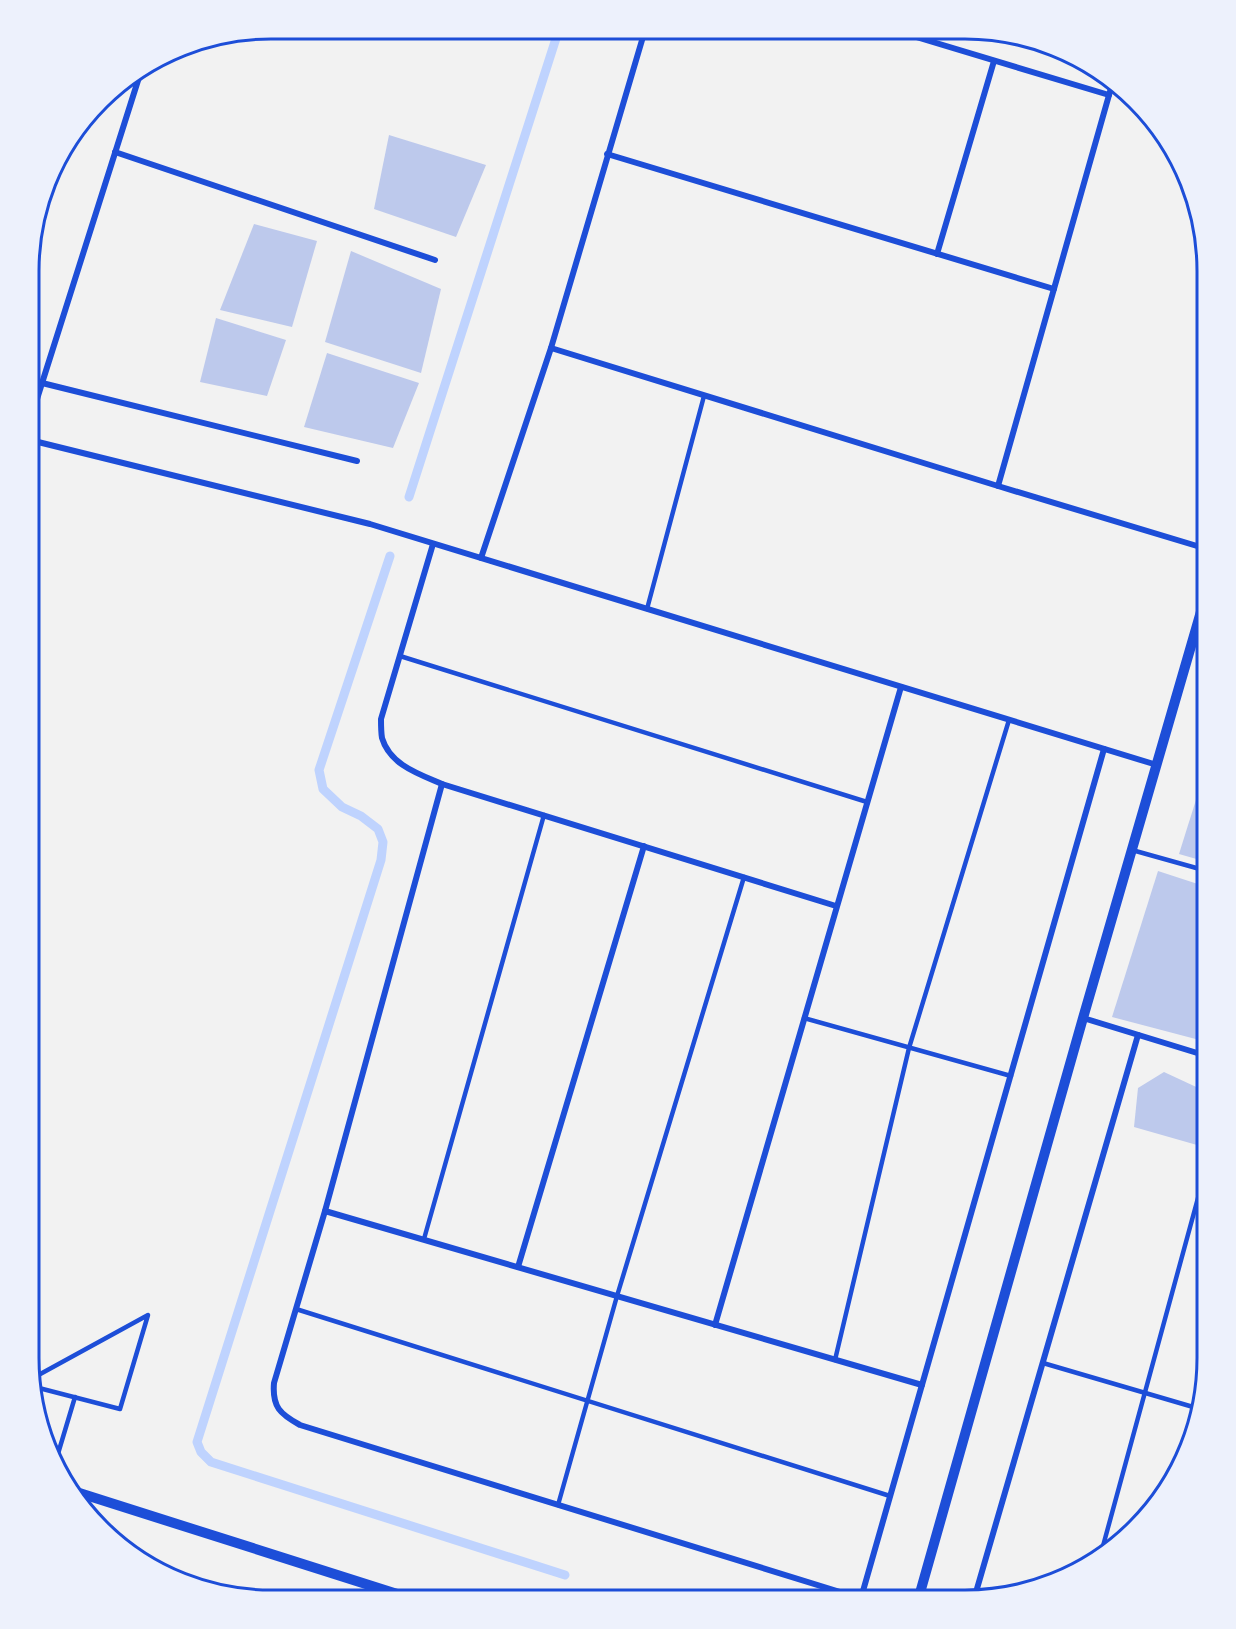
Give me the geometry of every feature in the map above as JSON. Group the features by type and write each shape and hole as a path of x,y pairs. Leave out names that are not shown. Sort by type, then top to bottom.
{"street":[{"path":"481,558 551,348 642,39"},
{"path":"922,39 1109,95"},
{"path":"937,254 994,61"},
{"path":"39,392 138,81"},
{"path":"998,486 1110,90"},
{"path":"115,152 435,260"},
{"path":"607,154 1053,289"},
{"path":"551,348 1197,546"},
{"path":"39,382 357,462"},
{"path":"39,442 370,524 1157,765"},
{"path":"433,544 381,719 382,737 388,751 400,764 442,784 836,906"},
{"path":"921,1590 1197,626"},
{"path":"715,1325 901,687"},
{"path":"865,1590 890,1496 1104,749"},
{"path":"442,784 325,1211 274,1383 273,1396 278,1409 287,1418 300,1425 834,1590"},
{"path":"519,1267 644,846"},
{"path":"1083,1018 1197,1053"},
{"path":"977,1590 1138,1035"},
{"path":"325,1211 922,1385"},
{"path":"83,1494 385,1590"}],"lane":[{"path":"647,609 704,396"},
{"path":"400,656 867,802"},
{"path":"835,1360 909,1048 1009,720"},
{"path":"424,1239 544,815"},
{"path":"1132,850 1197,868"},
{"path":"558,1505 617,1296 744,877"},
{"path":"804,1018 1011,1076"},
{"path":"1104,1544 1197,1201"},
{"path":"296,1309 890,1496"},
{"path":"39,1375 148,1315 120,1409 41,1388"},
{"path":"1042,1364 1192,1407"},
{"path":"59,1451 75,1397"}],"building":[{"path":"389,135 486,165 456,237 374,209"},
{"path":"254,224 317,241 292,327 220,310"},
{"path":"351,251 441,289 421,373 325,342"},
{"path":"216,318 286,340 267,396 200,382"},
{"path":"327,353 419,383 393,448 304,427"},
{"path":"1197,797 1197,859 1179,854"},
{"path":"1158,871 1197,884 1197,1039 1112,1017"},
{"path":"1164,1072 1197,1087 1197,1145 1134,1127 1138,1088"}],"waterway":[{"path":"409,497 556,39"},
{"path":"390,556 319,770 323,789 342,807 361,816 378,829 383,842 381,860 197,1442 201,1452 211,1462 565,1575"}]}
